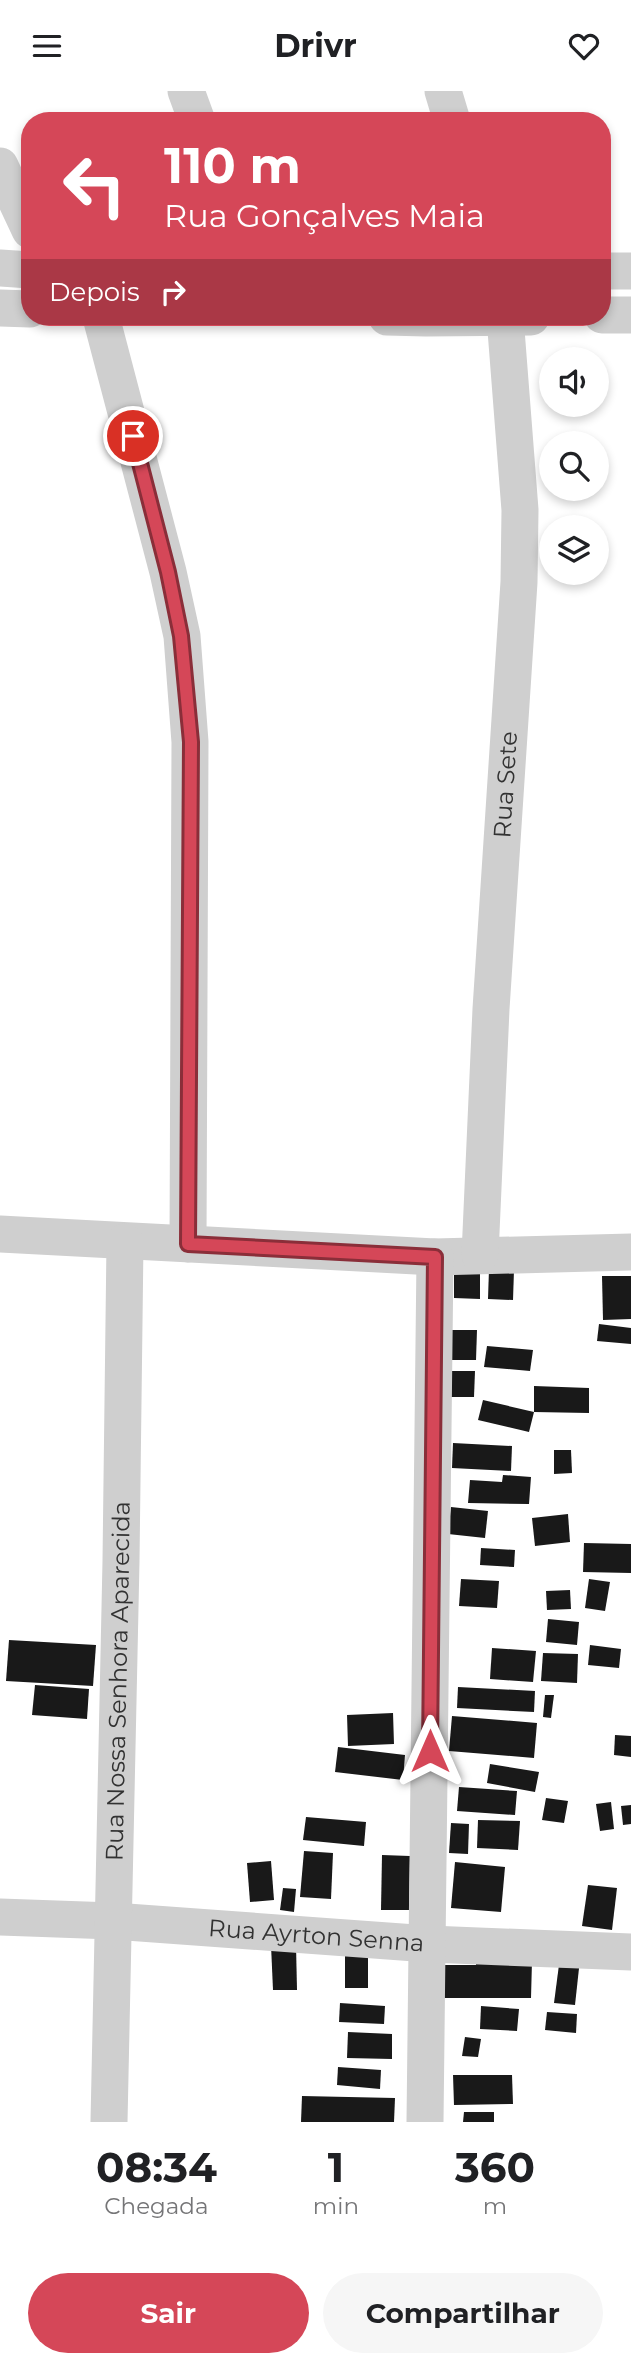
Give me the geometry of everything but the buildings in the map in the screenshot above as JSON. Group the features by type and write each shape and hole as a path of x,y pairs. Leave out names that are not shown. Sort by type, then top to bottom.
{"street":[{"path":"186,91 194,112"},
{"path":"443,91 449,112"},
{"path":"0,166 21,211"},
{"path":"0,268 21,269"},
{"path":"611,271 631,271"},
{"path":"0,308 21,309"},
{"path":"611,315 631,315"},
{"path":"103,326 168,572 186,674 191,742 188,1244"},
{"name":"Rua Sete","path":"480,1255 491,1009 519,582 520,510 514,326"},
{"path":"0,1234 435,1257 631,1252"},
{"name":"Rua Nossa Senhora Aparecida","path":"109,2122 125,1242"},
{"path":"425,2122 435,1257"},
{"name":"Rua Ayrton Senna","path":"0,1917 113,1921 429,1944 631,1952"}],"route":[{"path":"133,436 168,572 181,636 191,742 188,1244 435,1257 430,1751"}]}
